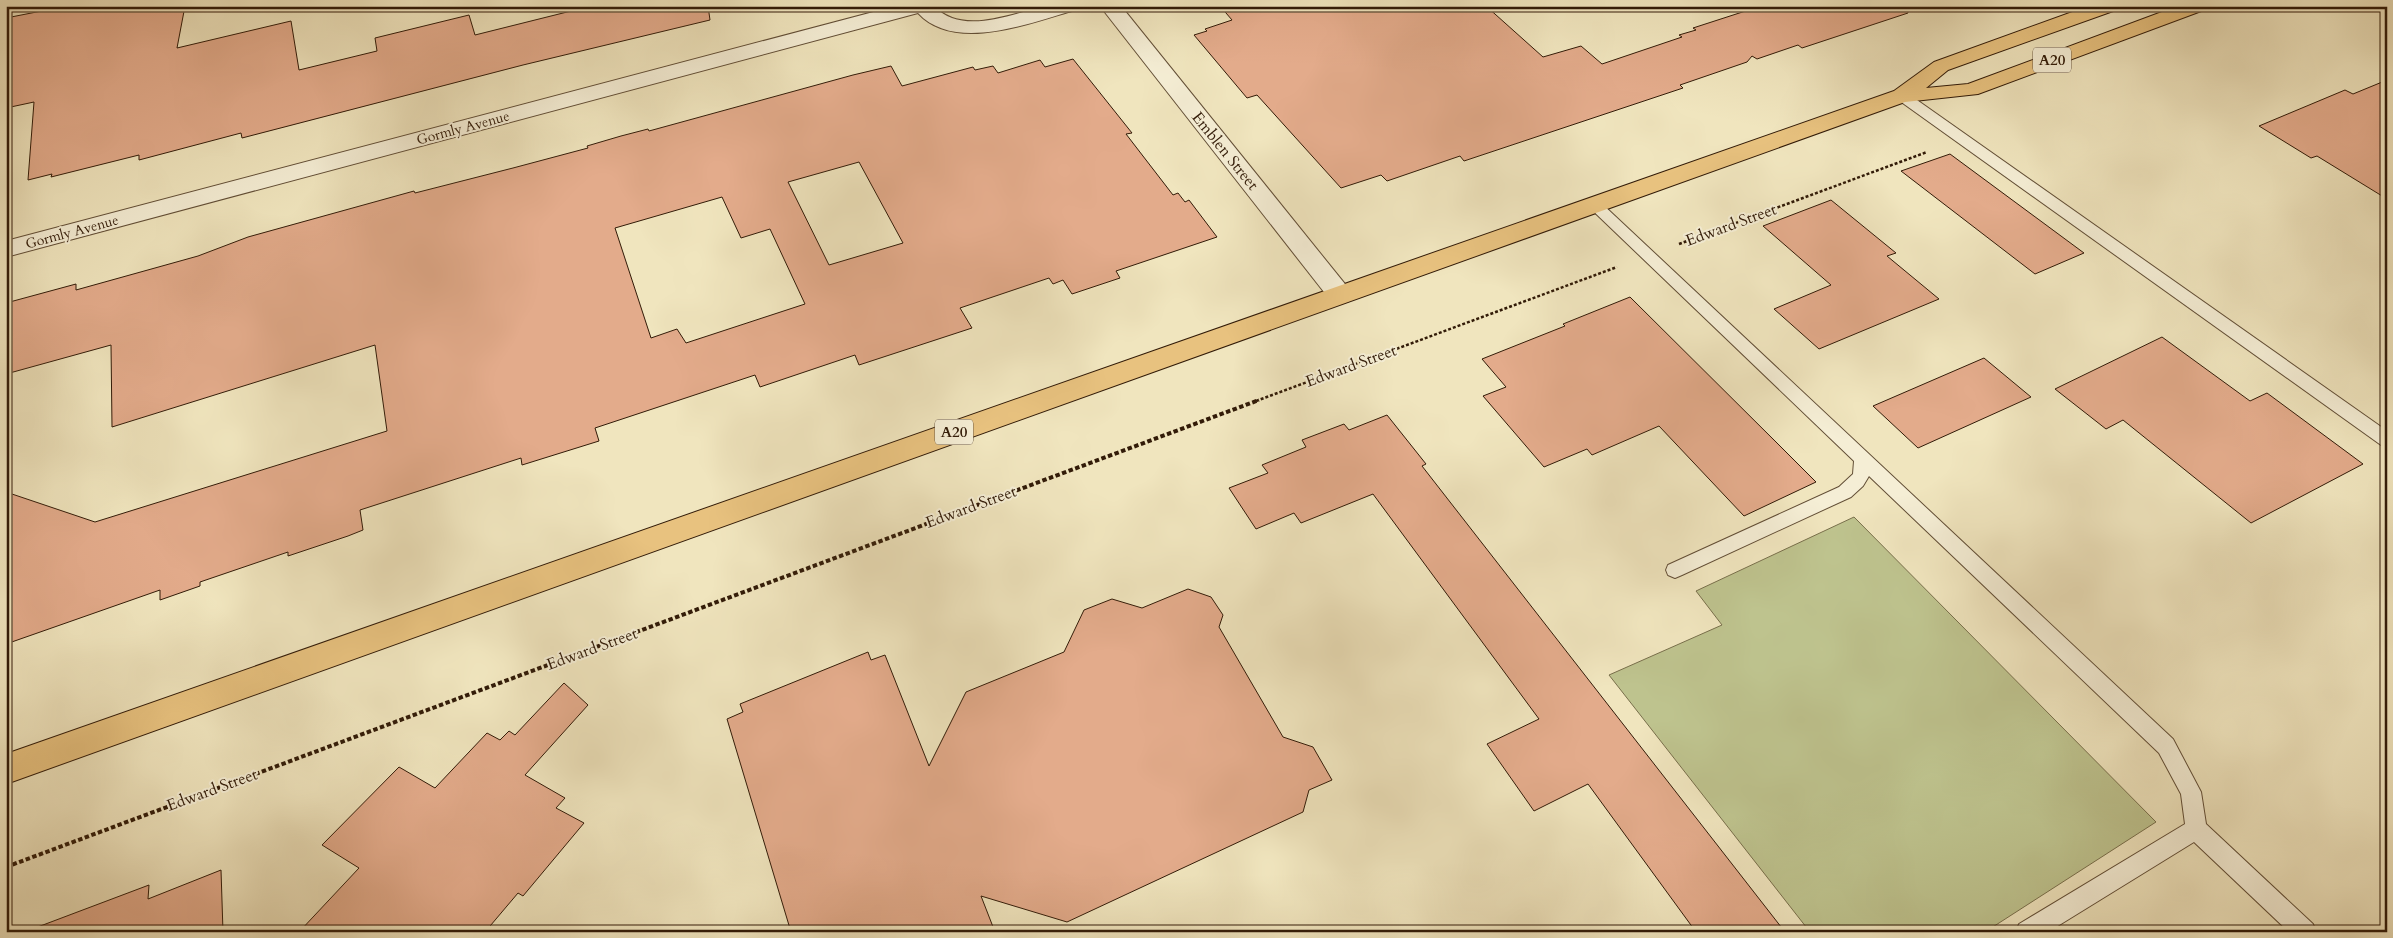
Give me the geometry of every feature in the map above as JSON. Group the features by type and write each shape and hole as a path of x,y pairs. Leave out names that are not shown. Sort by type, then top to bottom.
{"highway":[{"path":"2021,38 2047,6"},
{"name":"A20","path":"1902,96 1940,66 2109,6"},
{"name":"A20","path":"6,769 1902,96 1971,90 2197,6"}],"street":[{"name":"Gormly Avenue","path":"6,249 922,6 926,12 940,21 959,27 980,28 1068,6"},
{"name":"Emblen Street","path":"1110,6 1340,295"}],"lane":[{"path":"1902,96 2387,440"},
{"path":"1595,205 2166,746 2191,792 2196,829 2305,932"},
{"path":"1675,570 1845,492 1861,480 1864,469 1862,458"},
{"path":"2027,932 2196,829"}],"path":[{"name":"Edward Street","path":"6,867 1928,151"}],"green space":[{"path":"1854,517 2156,822 1985,932 1810,932 1609,675 1722,625 1696,591"}],"building":[{"path":"67,6 185,6 177,48 291,21 299,70 377,51 375,38 469,15 475,35 591,6 708,6 710,20 523,65 242,138 241,133 139,160 139,155 51,177 52,174 28,180 34,102 6,108 6,18"},
{"path":"1220,6 1486,6 1543,57 1581,46 1602,64 1682,37 1679,35 1696,30 1693,28 1761,6 1907,6 1908,13 1802,48 1798,45 1757,59 1752,56 1747,62 1680,85 1683,88 1464,161 1460,156 1387,181 1381,175 1341,188 1257,95 1247,98 1194,35 1207,31 1205,29 1232,20"},
{"path":"1073,59 1132,133 1126,134 1173,195 1178,193 1185,202 1189,200 1217,237 1116,271 1120,278 1072,294 1063,280 1053,284 1049,278 960,308 972,328 859,365 855,355 760,387 755,375 595,428 599,441 522,465 521,458 360,510 363,530 348,536 288,556 288,552 200,582 200,586 160,600 160,590 6,644 6,492 95,522 387,431 375,345 112,427 111,345 6,374 6,303 76,284 76,290 198,256 248,237 414,191 415,193 513,168 588,148 587,146 621,136 648,129 649,131 891,66 902,86 973,67 975,70 993,66 998,73 1040,60 1045,67","holes":["859,162 903,243 829,265 788,182","722,197 741,238 770,229 805,304 686,343 677,329 651,338 615,228"]},
{"path":"2387,80 2387,199 2317,156 2311,158 2259,126 2345,90 2353,94"},
{"path":"1950,154 2084,253 2035,274 1901,171"},
{"path":"1831,200 1896,253 1887,256 1939,299 1819,349 1774,309 1831,285 1763,226"},
{"path":"1630,297 1816,482 1744,516 1659,426 1592,455 1587,449 1544,467 1483,396 1506,387 1482,359 1565,326 1563,324"},
{"path":"2162,337 2250,401 2267,393 2363,464 2251,523 2123,420 2106,429 2055,389"},
{"path":"1984,358 2031,397 1918,448 1873,406"},
{"path":"1387,415 1426,464 1422,466 1785,932 1696,932 1588,784 1534,811 1487,744 1539,719 1373,494 1301,523 1294,513 1256,529 1229,488 1268,473 1262,465 1306,447 1302,440 1344,424 1349,430"},
{"path":"1188,589 1211,597 1223,615 1219,627 1283,737 1313,747 1332,780 1309,790 1303,812 1067,922 981,896 995,932 791,932 727,719 743,712 740,704 868,652 871,660 885,655 929,766 966,692 1064,652 1084,610 1112,599 1142,608"},
{"path":"564,683 588,705 525,775 565,798 556,808 584,823 523,896 518,893 485,932 299,932 359,868 322,845 399,767 435,788 487,733 500,740 509,731 515,735"},
{"path":"221,870 223,932 35,932 35,928 149,885 148,899"}]}
